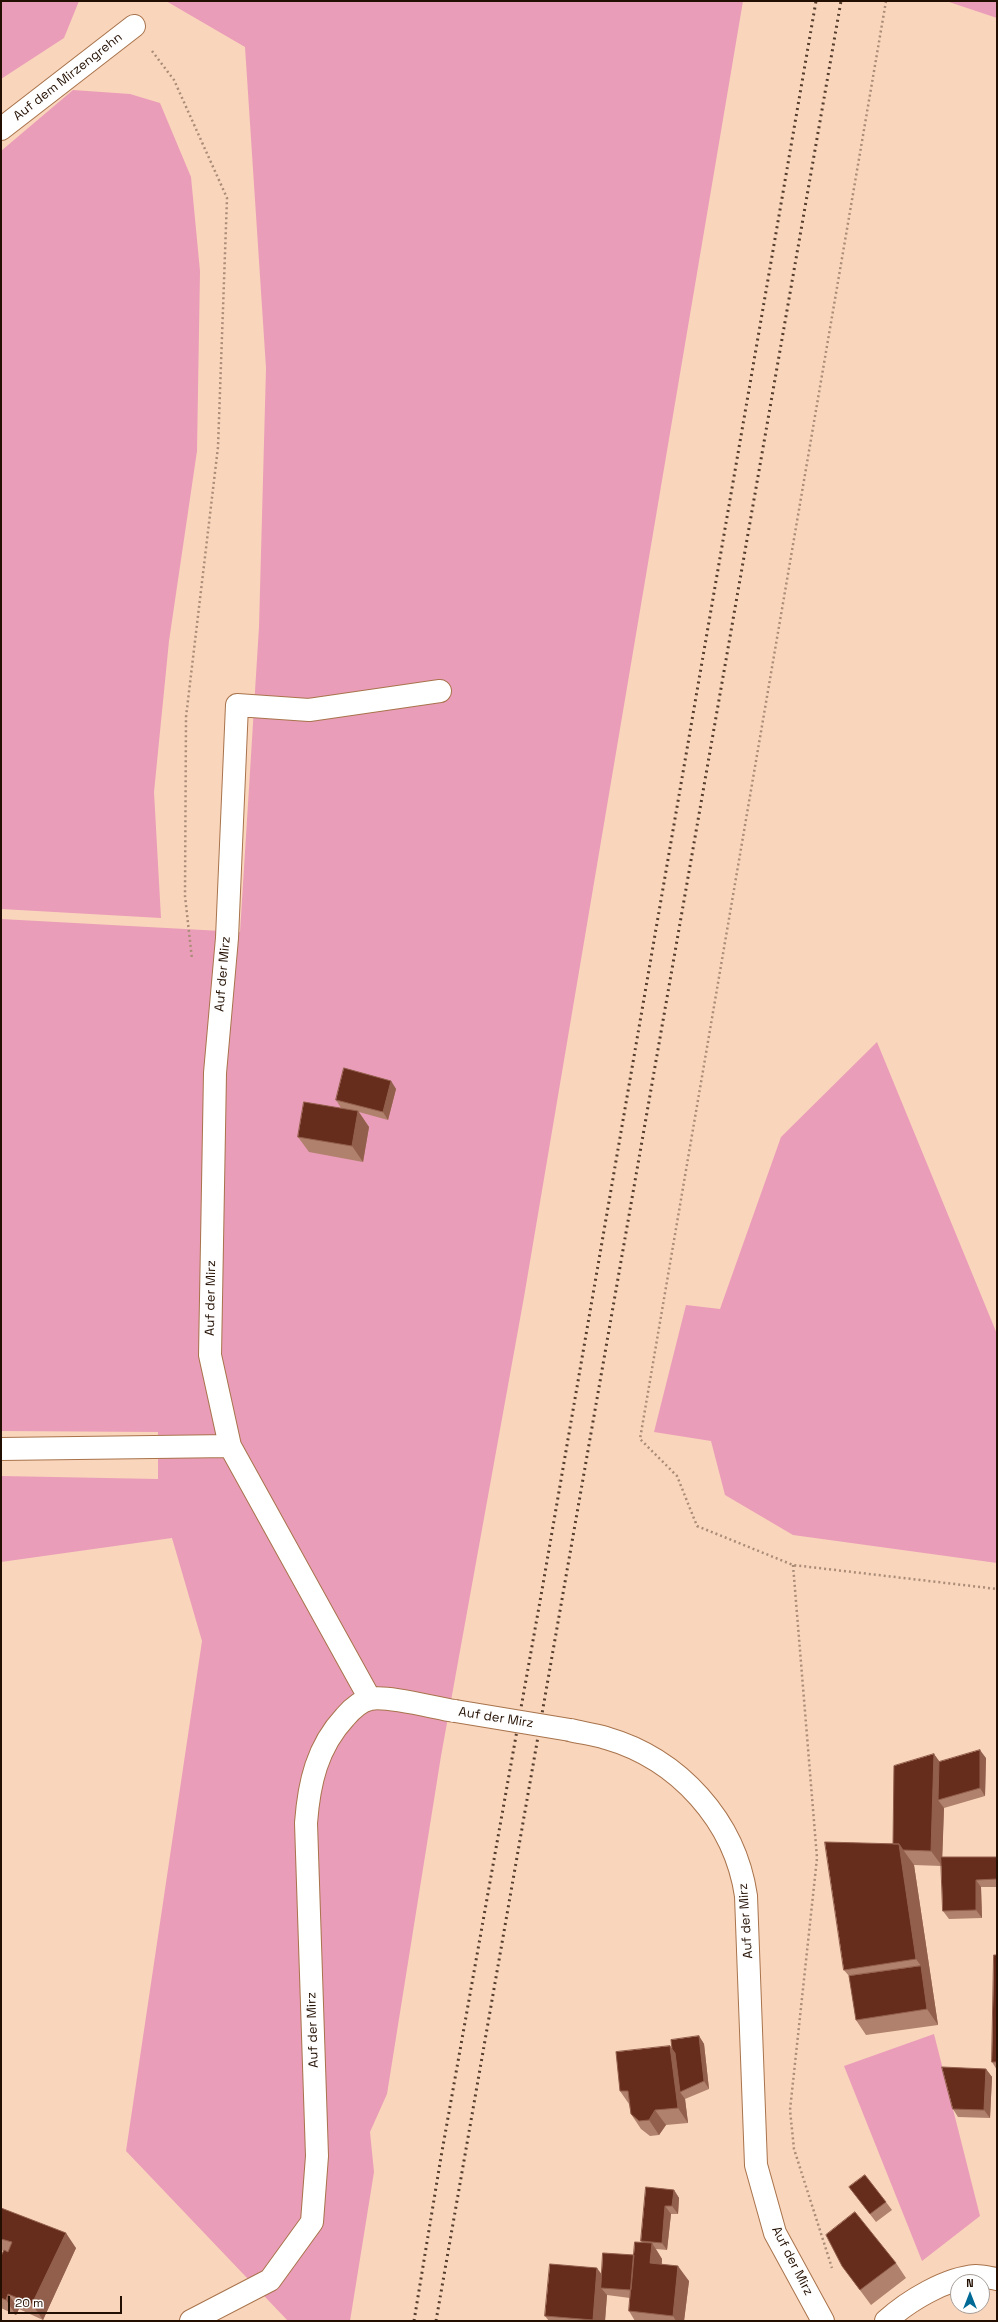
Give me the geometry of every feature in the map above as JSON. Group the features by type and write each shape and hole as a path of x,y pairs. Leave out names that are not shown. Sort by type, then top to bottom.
{"street":[{"name":"Auf dem Mirzengrehn","path":"1,129 134,26"},
{"name":"Auf der Mirz","path":"370,1699 230,1446 210,1355 215,1073 227,938 237,705 308,710 440,691"},
{"path":"1,1449 230,1446"},
{"name":"Auf der Mirz","path":"191,2321 270,2280 312,2222 317,2156 306,1854 308,1795 315,1768 325,1745 338,1724 352,1709 370,1699 386,1699 570,1730 606,1738 638,1750 683,1779 724,1830 732,1846 743,1879 746,1896 756,2165 775,2233 819,2314"},
{"path":"886,2321 897,2311 933,2288 975,2276 997,2279"}],"path":[{"path":"886,1 640,1439 677,1476 697,1526 793,1565 997,1589"},
{"path":"134,26 174,80 227,198 218,447 186,717 185,896 193,967"},
{"path":"793,1565 817,1858 790,2110 794,2149 837,2283 819,2314"}],"shaded area":[{"path":"1,1 79,1 64,38 1,79"},
{"path":"166,1 743,1 524,1297 441,1756 387,2094 370,2132 374,2172 350,2321 288,2321 126,2151 202,1641 172,1538 1,1562 1,1476 158,1479 158,1432 1,1431 1,919 240,932 259,627 266,368 245,47"},
{"path":"946,1 997,1 997,18"},
{"path":"73,90 130,94 160,103 191,177 200,271 197,451 169,641 154,792 161,918 1,909 1,151"},
{"path":"877,1042 997,1334 997,1563 793,1535 725,1495 711,1441 654,1432 686,1305 720,1309 781,1137"},
{"path":"934,2034 980,2216 922,2261 844,2066"}],"building":[{"path":"344,1068 391,1081 383,1112 336,1100"},
{"path":"304,1102 358,1111 352,1146 298,1137"},
{"path":"980,1750 980,1788 938,1800 939,1762"},
{"path":"934,1754 931,1851 903,1850 899,1844 893,1844 894,1766"},
{"path":"825,1842 899,1844 916,1959 844,1970"},
{"path":"941,1857 997,1857 997,1879 976,1880 976,1910 943,1911"},
{"path":"994,1955 997,1955 997,2062 992,2062"},
{"path":"921,1966 927,2009 856,2020 849,1976"},
{"path":"699,2036 704,2081 680,2092 675,2053 672,2049 671,2040"},
{"path":"670,2046 678,2108 655,2110 649,2120 639,2121 631,2114 628,2091 620,2091 616,2052"},
{"path":"942,2067 986,2069 984,2110 953,2109"},
{"path":"865,2175 886,2202 870,2214 849,2187"},
{"path":"646,2187 674,2190 672,2206 665,2206 662,2243 641,2241"},
{"path":"1,2208 66,2233 32,2304 8,2294 6,2300 1,2298 1,2256 4,2250 8,2252 12,2242 1,2239"},
{"path":"855,2212 896,2263 860,2290 842,2266 826,2235"},
{"path":"635,2242 652,2243 650,2263 678,2266 673,2316 629,2311"},
{"path":"603,2253 634,2255 631,2290 601,2288"},
{"path":"550,2264 597,2268 593,2320 545,2316"}],"railway":[{"path":"414,2321 441,2157 542,1590 816,1"},
{"path":"436,2321 841,1"}]}
